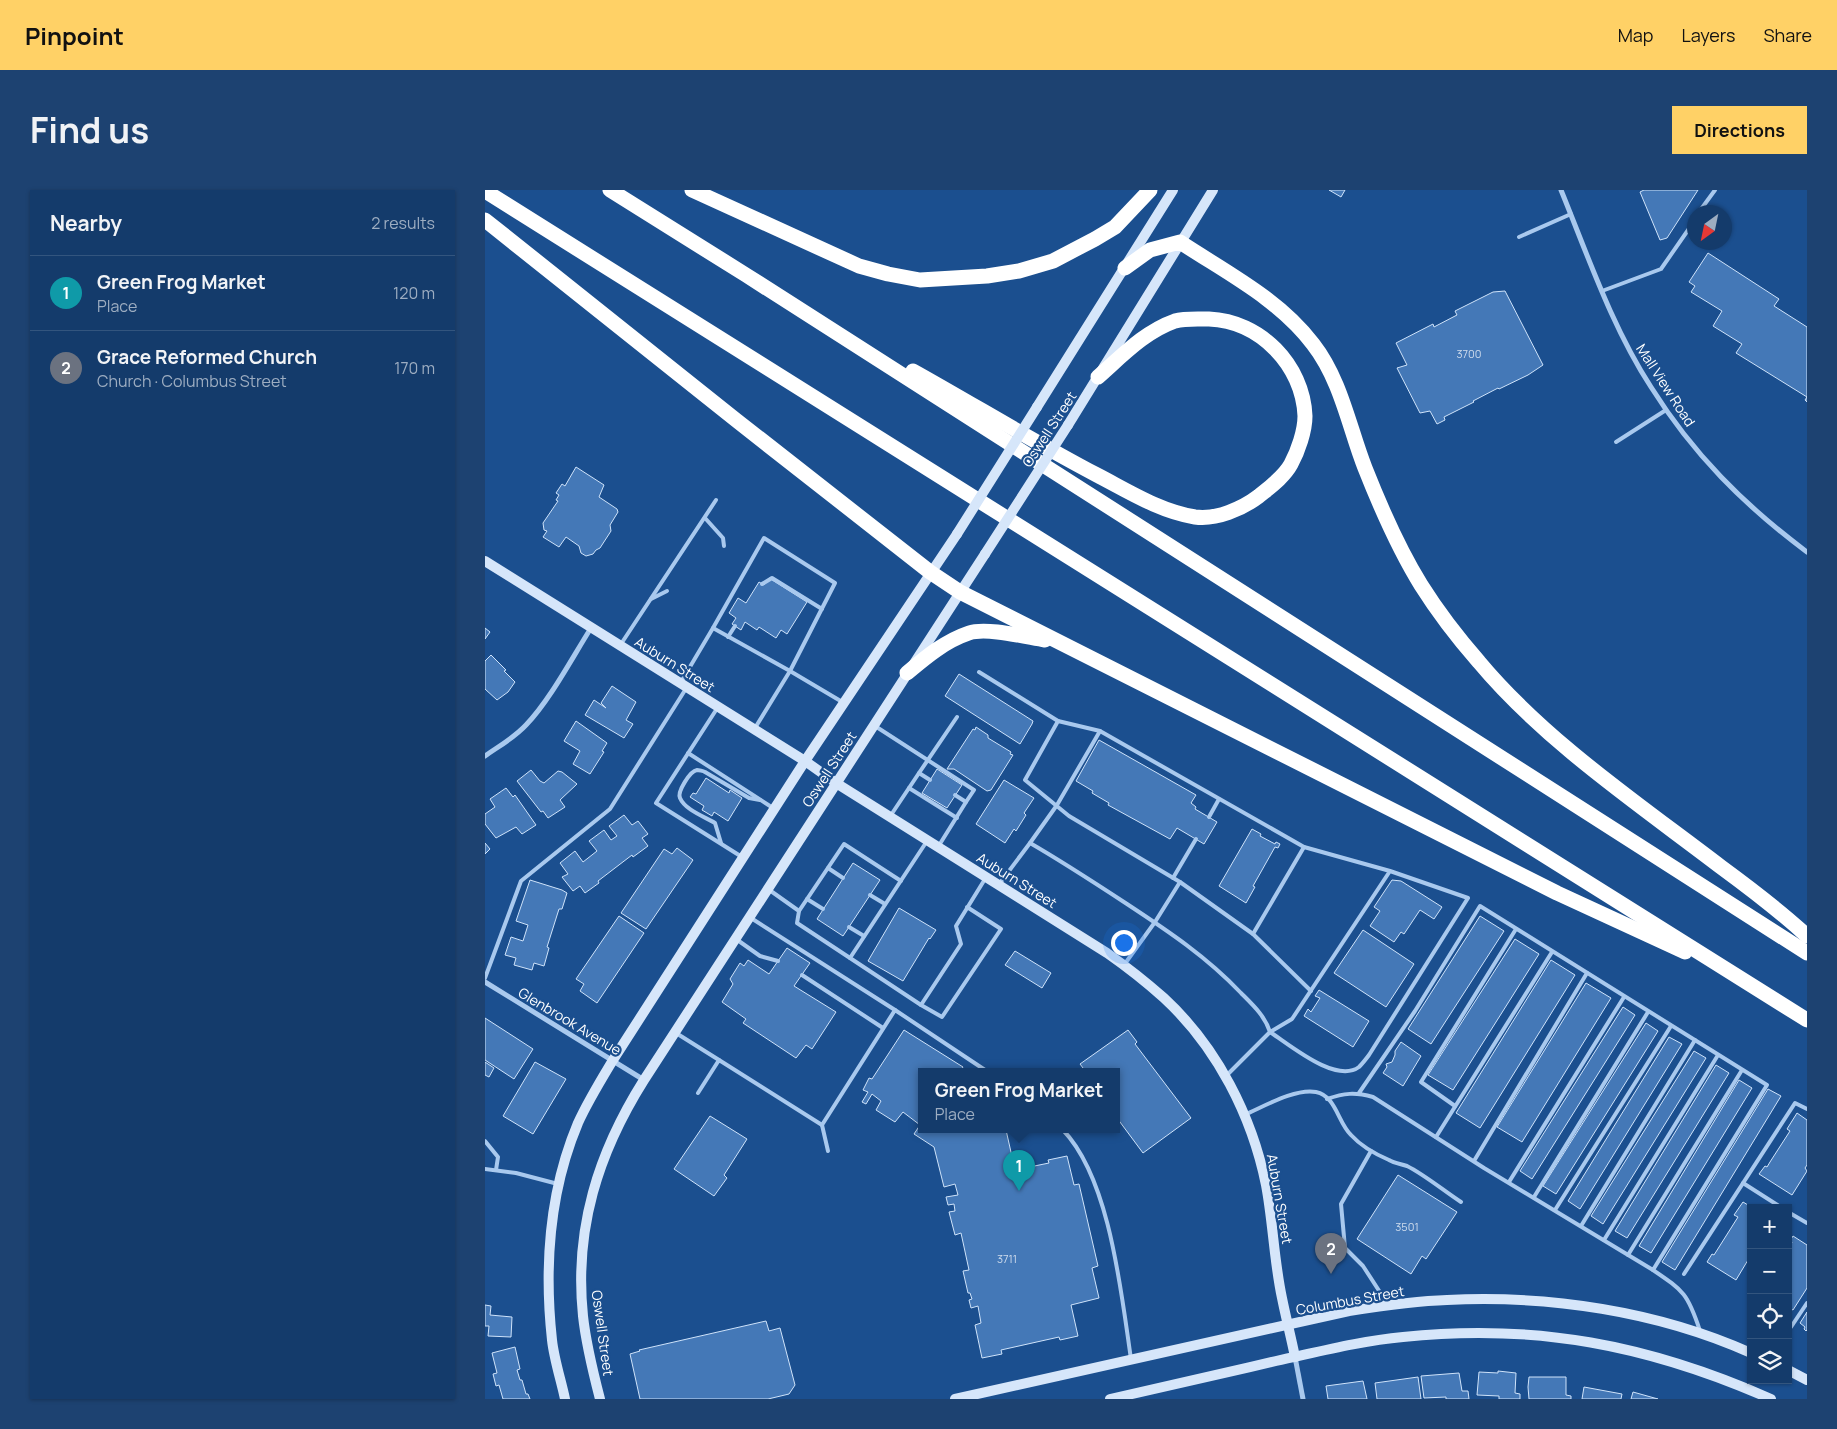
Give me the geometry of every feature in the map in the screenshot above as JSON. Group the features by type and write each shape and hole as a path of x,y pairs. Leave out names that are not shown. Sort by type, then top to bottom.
{"highway":[{"path":"610,190 1807,953"},
{"path":"692,190 859,266 920,280 987,276 1019,271 1053,261 1115,227 1150,190"},
{"path":"485,191 1807,1020"},
{"path":"485,220 930,572 960,592 1557,893 1742,978"},
{"path":"1125,268 1150,250 1180,242 1260,293 1294,321 1314,345 1336,383 1380,506 1421,584 1458,636 1515,703 1589,765 1785,915 1807,936"},
{"path":"746,275 1074,463 1153,504 1173,512 1197,517 1236,511 1253,501 1269,488 1290,466 1301,438 1305,417 1297,381 1281,355 1268,340 1251,330 1220,319 1176,321 1144,336 1098,377"},
{"path":"907,673 935,650 970,632 1003,632 1063,644"}],"main road":[{"name":"Oswell Street","path":"565,1399 552,1341 548,1265 550,1228 565,1156 592,1094 805,761 957,534 1173,190"},
{"name":"Oswell Street","path":"599,1399 583,1317 581,1280 583,1243 589,1206 599,1171 619,1123 643,1080 1068,425 1213,190"},
{"name":"Auburn Street","path":"485,561 805,761 836,783 1124,965 1165,999 1186,1021 1209,1050 1225,1076 1244,1115 1257,1150 1266,1186 1282,1298 1295,1357"},
{"name":"Columbus Street","path":"955,1399 1349,1311 1388,1305 1446,1300 1508,1300 1557,1303 1605,1310 1701,1335 1747,1352"},
{"path":"1110,1399 1355,1344 1439,1334 1507,1333 1553,1336 1600,1343 1645,1353 1691,1366 1771,1399"},
{"path":"1792,1372 1807,1380"}],"street":[{"name":"Mall View Road","path":"1561,190 1602,291 1626,344 1666,410 1709,466 1743,501 1773,527 1807,552"},
{"path":"485,756 508,741 538,712 591,628"},
{"name":"Glenbrook Avenue","path":"485,980 643,1080"},
{"name":"Auburn Street","path":"1295,1357 1303,1399"}],"lane":[{"path":"1704,205 1715,190"},
{"path":"1519,237 1571,214"},
{"path":"1602,291 1661,269 1687,232"},
{"path":"1616,442 1666,410"},
{"path":"619,645 716,500"},
{"path":"705,518 723,538 724,546"},
{"path":"485,980 521,881 610,809 684,685 713,628 764,538 835,583 790,671 754,729"},
{"path":"762,584 772,578 822,609"},
{"path":"649,600 667,591"},
{"path":"728,637 735,626"},
{"path":"713,628 843,703"},
{"path":"979,672 1059,721 1100,731 1305,847 1390,871 1468,898 1369,1055 1358,1068 1343,1072 1326,1068 1270,1032 1267,1021 1227,978 1200,954 1155,922 1030,843"},
{"path":"718,706 656,803 744,858"},
{"path":"890,817 957,716"},
{"path":"1059,721 1025,780 1069,816 1180,882 1253,934 1311,991"},
{"path":"873,725 974,790 938,847"},
{"path":"998,885 1057,805 1100,731"},
{"path":"688,754 775,809"},
{"path":"721,843 715,823 684,804 679,797 679,792 693,772 697,770 705,772 749,798 760,800"},
{"path":"919,773 930,780"},
{"path":"909,788 957,818"},
{"path":"955,795 966,802"},
{"path":"1209,818 1219,799"},
{"path":"1173,878 1196,839"},
{"path":"850,958 927,840"},
{"path":"901,881 844,844 799,911 797,923 942,1018 1001,929 967,907"},
{"path":"1253,934 1305,847"},
{"path":"828,868 843,878"},
{"path":"1225,1076 1270,1032 1292,1018 1390,871"},
{"path":"921,1004 961,944 956,926 986,877"},
{"path":"1124,965 1155,922 1180,882"},
{"path":"767,888 799,911"},
{"path":"870,895 885,904"},
{"path":"807,899 823,909"},
{"path":"1359,1093 1415,1011 1480,906 1767,1085 1653,1270"},
{"path":"749,917 982,1068"},
{"path":"849,927 864,936"},
{"path":"1455,1106 1421,1082 1516,929"},
{"path":"735,938 760,956 778,961"},
{"path":"1436,1137 1552,952"},
{"path":"1474,1161 1587,974"},
{"path":"802,975 883,1028"},
{"path":"1509,1182 1624,996"},
{"path":"822,1125 895,1010"},
{"path":"1534,1197 1648,1012"},
{"path":"1555,1210 1671,1026"},
{"path":"675,1032 822,1125 828,1151"},
{"path":"1581,1226 1695,1040"},
{"path":"1604,1240 1718,1055"},
{"path":"698,1093 719,1060"},
{"path":"1628,1255 1743,1070"},
{"path":"1244,1115 1295,1094 1308,1091 1318,1092 1327,1099 1337,1112 1349,1134 1371,1151 1407,1167 1461,1202"},
{"path":"1327,1099 1345,1093 1359,1093 1373,1097 1653,1270 1679,1287 1686,1296 1693,1310 1701,1335"},
{"path":"1684,1274 1795,1103 1807,1109"},
{"path":"1066,1133 1072,1139 1093,1177 1107,1226 1120,1286 1131,1360"},
{"path":"485,1142 498,1157 497,1170"},
{"path":"1371,1151 1341,1204 1345,1248 1363,1266 1388,1305"},
{"path":"485,1169 516,1173 558,1184"},
{"path":"1743,1183 1776,1204"},
{"path":"1792,1214 1807,1223"},
{"path":"1792,1325 1807,1302"}],"building":[{"path":"1329,190 1345,190 1341,197"},
{"path":"1644,190 1698,190 1667,238 1660,240 1640,192"},
{"path":"1708,253 1779,299 1774,306 1807,327 1807,397 1736,353 1742,344 1713,326 1722,311 1691,292 1695,286 1689,282"},
{"path":"1505,291 1543,365 1528,375 1498,388 1444,417 1445,420 1437,424 1430,411 1420,413 1397,368 1407,365 1396,343 1433,324 1434,327 1457,315 1455,311 1493,292"},
{"path":"576,467 604,485 599,497 617,509 618,512 610,525 611,531 600,548 593,554 586,556 581,553 579,546 566,537 559,547 543,537 547,531 544,530 543,523 558,501 556,500 559,495 556,493 562,484 565,486"},
{"path":"769,578 807,602 787,634 781,630 776,638 759,627 757,630 745,622 741,630 732,624 736,618 729,613 738,598 746,603 759,582 764,585"},
{"path":"485,628 490,632 485,639"},
{"path":"491,655 515,682 508,692 497,700 485,689 485,661"},
{"path":"959,674 1033,721 1020,744 945,696"},
{"path":"612,686 636,702 626,720 633,724 624,738 585,715 594,700 606,708 601,703"},
{"path":"576,721 607,743 602,751 604,752 590,774 573,764 580,751 564,741"},
{"path":"976,727 988,735 988,738 1013,755 991,790 987,791 954,769 947,769"},
{"path":"1099,740 1196,795 1191,803 1196,807 1195,809 1217,822 1204,844 1177,828 1170,839 1108,805 1109,803 1092,793 1093,791 1076,781"},
{"path":"937,769 962,785 947,808 922,793"},
{"path":"531,770 544,783 558,771 577,784 560,800 565,807 548,818 543,811 541,812 517,781"},
{"path":"706,778 729,793 730,790 742,798 728,821 714,812 712,816 702,810 704,806 690,797 693,793 696,794"},
{"path":"1004,780 1034,798 1024,813 1026,815 1016,831 1014,829 1005,843 976,824"},
{"path":"506,788 513,797 515,795 536,825 522,834 516,827 496,838 485,824 485,814 495,807 490,799"},
{"path":"624,815 632,825 638,821 648,834 642,838 648,846 633,857 632,855 585,893 580,886 573,891 562,877 568,874 560,863 575,851 583,862 597,851 589,841 604,830 611,840 617,836 609,826"},
{"path":"1252,829 1261,834 1260,836 1275,844 1276,842 1280,844 1278,848 1275,847 1253,886 1255,887 1246,903 1219,886"},
{"path":"485,843 490,849 485,854"},
{"path":"677,848 693,860 646,929 621,913 664,849 672,854"},
{"path":"853,863 880,880 843,936 817,919"},
{"path":"530,880 567,893 562,909 559,909 547,947 549,948 544,966 534,963 532,970 514,965 516,958 505,955 511,937 523,941 528,925 516,921"},
{"path":"1392,880 1401,881 1442,907 1434,919 1420,910 1404,934 1401,932 1394,942 1370,926 1380,911 1374,907"},
{"path":"899,908 936,930 929,938 903,981 868,961"},
{"path":"619,916 644,933 597,1003 580,991 584,984 576,979"},
{"path":"1480,916 1504,931 1431,1044 1408,1029"},
{"path":"1363,930 1414,964 1386,1007 1334,973"},
{"path":"1515,939 1539,954 1453,1090 1428,1075"},
{"path":"787,948 810,963 794,986 836,1012 812,1049 806,1045 796,1058 743,1023 746,1019 722,1002 733,984 730,979 740,963 744,966 748,960 769,974"},
{"path":"1015,951 1051,973 1042,988 1005,965"},
{"path":"1551,960 1575,975 1480,1128 1456,1113"},
{"path":"1586,983 1611,998 1522,1142 1497,1127"},
{"path":"1319,990 1369,1021 1353,1047 1304,1016 1308,1009 1311,1012 1320,998 1315,996"},
{"path":"1623,1007 1635,1015 1532,1179 1520,1171"},
{"path":"485,1018 533,1049 514,1079 485,1060"},
{"path":"1646,1023 1658,1031 1556,1194 1543,1186"},
{"path":"904,1030 963,1067 918,1068 918,1123 903,1112 895,1122 876,1110 881,1101 872,1094 866,1104 862,1102 868,1092 863,1090 869,1078 872,1079"},
{"path":"1128,1030 1137,1042 1135,1044 1191,1118 1143,1153 1120,1122 1120,1068 1083,1068 1080,1064"},
{"path":"1669,1037 1682,1044 1580,1209 1568,1201"},
{"path":"1401,1042 1421,1056 1403,1086 1383,1073 1387,1067 1386,1064 1392,1062 1395,1051"},
{"path":"1694,1051 1706,1058 1603,1224 1591,1216"},
{"path":"485,1062 494,1068 489,1077 485,1075"},
{"path":"535,1062 566,1079 533,1134 503,1116"},
{"path":"1716,1065 1729,1073 1627,1238 1615,1231"},
{"path":"1739,1080 1752,1088 1651,1253 1639,1246"},
{"path":"1768,1089 1781,1096 1675,1270 1662,1262"},
{"path":"1797,1113 1807,1120 1807,1165 1805,1168 1807,1171 1792,1195 1759,1174 1765,1166 1767,1167 1790,1131 1787,1129"},
{"path":"710,1116 747,1139 724,1175 727,1178 714,1196 674,1169"},
{"path":"918,1128 918,1133 1007,1133 1015,1170 1049,1163 1048,1160 1067,1156 1074,1185 1079,1184 1098,1266 1092,1268 1099,1298 1071,1305 1078,1336 1060,1340 1059,1337 1001,1350 1002,1354 982,1358 975,1325 981,1323 978,1306 971,1308 969,1300 972,1299 970,1293 968,1293 963,1271 969,1270 961,1233 955,1235 949,1212 955,1211 954,1204 948,1205 946,1197 958,1195 955,1184 944,1187 934,1147 914,1134"},
{"path":"1398,1175 1457,1212 1426,1259 1422,1256 1411,1274 1357,1239"},
{"path":"1743,1202 1747,1204 1747,1262 1736,1280 1707,1262 1712,1254 1714,1255 1738,1217 1734,1215"},
{"path":"1793,1236 1807,1245 1807,1288 1793,1310 1792,1310"},
{"path":"485,1305 491,1306 490,1315 512,1317 511,1337 488,1336 489,1326 485,1326"},
{"path":"1807,1312 1806,1331 1805,1327 1800,1323"},
{"path":"766,1321 769,1331 780,1328 795,1385 789,1394 768,1399 640,1399 630,1354 639,1350"},
{"path":"515,1347 520,1369 517,1370 526,1394 528,1394 530,1399 503,1399 499,1385 496,1386 493,1374 497,1373 492,1353"},
{"path":"1498,1371 1516,1373 1515,1393 1520,1394 1520,1399 1499,1399 1499,1396 1477,1395 1479,1372 1498,1373"},
{"path":"1459,1373 1462,1391 1468,1391 1469,1399 1424,1398 1421,1376"},
{"path":"1418,1377 1421,1399 1377,1399 1375,1383"},
{"path":"1529,1377 1566,1377 1566,1395 1571,1396 1571,1399 1529,1399"},
{"path":"1363,1381 1367,1399 1328,1399 1326,1386"},
{"path":"1584,1387 1622,1394 1621,1399 1582,1399"},
{"path":"1633,1392 1658,1399 1631,1399"}],"place":[{"name":"Green Frog Market","path":"1019,1191"},
{"name":"Grace Reformed Church","path":"1331,1274"}]}
